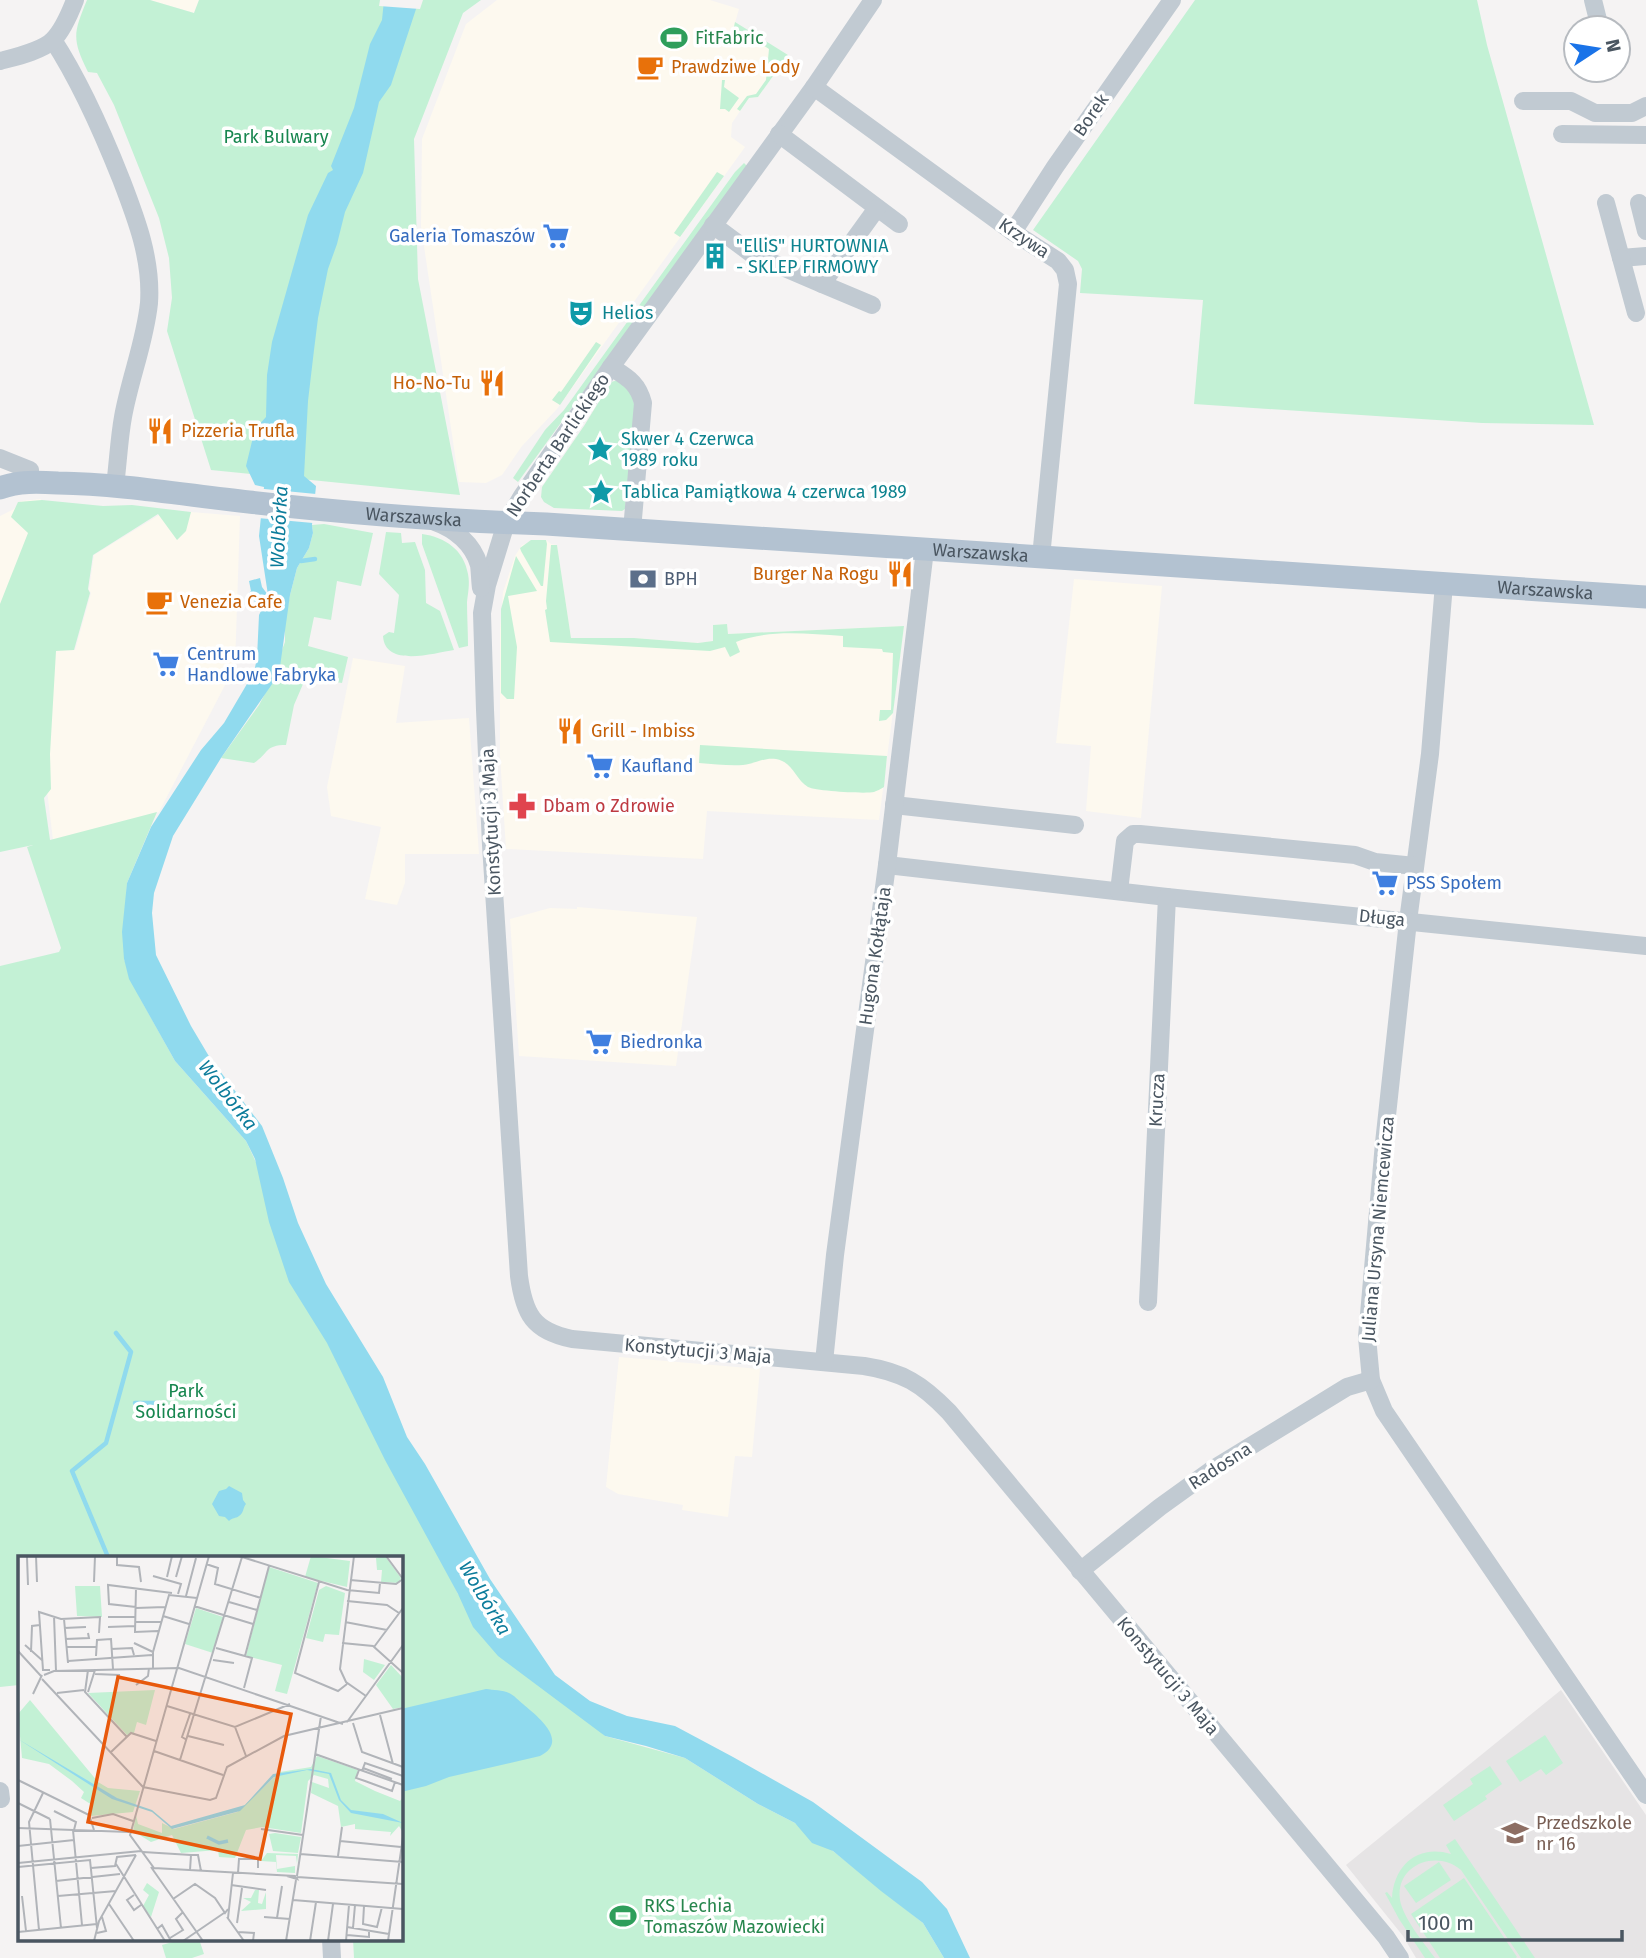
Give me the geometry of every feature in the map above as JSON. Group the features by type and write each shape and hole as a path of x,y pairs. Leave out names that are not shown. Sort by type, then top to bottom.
{"main road":[{"path":"0,474 30,470 51,472 104,484"},
{"path":"0,488 28,482 104,484"},
{"name":"Warszawska","path":"104,484 251,502 422,517 1646,597"}],"street":[{"path":"0,61 31,51 53,40 75,0"},
{"name":"Norberta Barlickiego","path":"506,523 611,367 814,87 873,0"},
{"name":"Borek","path":"1013,232 1055,167 1172,0"},
{"path":"53,40 68,63 110,152 139,226 147,262 149,299 146,331 104,484"},
{"name":"Krzywa","path":"814,87 1013,232 1058,261 1065,270 1069,284 1041,557"},
{"path":"1523,101 1571,101 1595,113 1632,113 1646,106"},
{"path":"779,134 899,225"},
{"path":"1562,134 1646,135"},
{"path":"1639,202 1646,231"},
{"path":"1606,203 1636,313"},
{"path":"822,284 877,208"},
{"path":"713,225 752,254 872,305"},
{"path":"1621,258 1646,256"},
{"name":"Norberta Barlickiego","path":"611,367 634,384 640,391 643,403 632,530"},
{"path":"0,458 30,470"},
{"path":"422,517 454,531 470,547 479,566 482,613"},
{"name":"Konstytucji 3 Maja","path":"506,523 486,585 482,613 482,651 491,845 519,1276 523,1300 532,1318 545,1331 572,1339 883,1369 900,1374 926,1390 949,1412 1386,1937 1400,1958"},
{"name":"Hugona Kołłątaja","path":"824,1362 835,1255 887,865 925,550"},
{"name":"Juliana Ursyna Niemcewicza","path":"1444,584 1430,754 1408,920 1384,1143 1367,1337 1371,1380 1384,1411 1646,1795"},
{"path":"894,805 1075,825"},
{"path":"1119,891 1125,841 1133,834 1355,855 1375,862 1415,866"},
{"name":"Długa","path":"887,865 1167,897 1646,946"},
{"name":"Krucza","path":"1148,1303 1167,897"},
{"name":"Radosna","path":"1080,1571 1210,1471 1347,1387 1371,1380"},
{"path":"331,1940 332,1958"}],"shaded area":[{"path":"150,0 199,0 194,13"},
{"name":"Galeria Tomaszów","path":"497,0 710,0 739,9 735,23 788,55 758,97 749,98 732,123 731,137 745,147 557,409 522,446 502,475 486,483 459,482 421,226 422,139 466,24"},
{"path":"41,499 0,608 0,516 14,509 21,501"},
{"path":"191,512 240,516 235,666 159,812 53,840 45,774 53,648 75,650 91,593 89,590 94,555 159,515"},
{"path":"535,540 546,540 557,545 571,638 634,638 699,643 713,641 713,625 727,624 728,634 904,626 879,820 707,811 703,859 506,849 500,756 500,630 503,592 515,556 522,545"},
{"path":"1074,579 1162,586 1141,818 1086,811 1091,746 1056,743"},
{"path":"353,658 405,666 396,723 469,718 479,854 405,854 405,883 397,905 365,899 381,827 331,816 327,787"},
{"path":"577,907 697,917 676,1066 519,1056 510,919 550,908"},
{"path":"619,1357 760,1369 752,1457 735,1456 728,1517 682,1510 683,1505 618,1494 606,1487"},
{"path":"1561,1690 1646,1815 1646,1958 1416,1958 1403,1936 1346,1865"}],"green space":[{"name":"Park Bulwary","path":"87,0 150,0 194,13 199,0 481,0 463,13 414,139 418,279 460,495 211,470 167,331 172,298 169,258 159,218 114,105 97,73 88,72 79,52 77,29"},
{"path":"1195,0 1477,0 1487,45 1594,425 1482,423 1194,404 1203,300 1080,293 1082,269 1078,261 1033,230"},
{"path":"735,22 788,55 758,97 749,98 740,111 737,109 747,96 756,94 766,80 769,49 741,31 733,31"},
{"path":"722,80 725,80 724,87 739,98 729,112 720,109"},
{"path":"744,163 747,166 518,482 513,478 545,430 564,410"},
{"path":"717,172 724,176 680,237 674,233"},
{"path":"596,342 601,345 560,405 552,400 561,392"},
{"name":"Skwer 4 Czerwca 1989 roku","path":"618,380 631,391 636,412 625,509 554,508 541,497 542,487 611,382"},
{"name":"Park Solidarności","path":"42,500 103,506 132,505 191,512 186,531 177,540 158,514 93,555 88,589 90,593 74,650 56,651 50,754 51,789 44,798 50,840 157,812 127,883 124,959 140,998 175,1061 246,1141 458,1594 605,1736 685,1758 758,1804 795,1823 923,1923 944,1958 354,1958 353,1940 402,1940 402,1556 18,1556 18,1685 0,1687 0,966 59,952 61,948 27,847 33,845 0,852 0,604 28,533 11,517 18,502"},
{"path":"324,524 373,533 361,586 337,581 331,620 314,617 308,646 348,657 342,683 306,677 294,705 286,745 271,748 254,763 221,758 267,690 285,642 285,621 297,568 309,548 312,525"},
{"path":"386,532 401,533 402,543 415,542 425,570 426,603 440,611 454,650 412,656 392,652 386,646 383,636 389,632 394,633 399,595 379,574"},
{"path":"422,534 438,538 452,546 466,566 469,581 468,646 459,648 422,544"},
{"path":"531,540 546,540 543,586 520,548"},
{"path":"551,545 557,545 571,638 634,638 698,643 713,641 713,625 727,624 728,634 904,626 893,713 886,720 879,721 880,710 891,710 893,653 883,652 882,649 843,647 843,636 789,633 762,635 736,642 740,652 730,657 725,647 710,651 550,642 545,610"},
{"path":"516,556 537,591 508,596 517,647 514,699 507,699 501,693 501,609"},
{"path":"700,745 887,756 884,787 869,793 808,787 790,767 776,759 743,765 699,763"},
{"path":"1545,1735 1563,1763 1546,1775 1541,1769 1520,1782 1506,1761"},
{"path":"1490,1766 1502,1784 1485,1796 1487,1799 1454,1821 1443,1805 1473,1784 1470,1779"},
{"path":"1455,1839 1535,1958 1521,1958 1461,1870 1451,1864 1429,1861 1411,1870 1400,1888 1400,1900 1405,1915 1435,1958 1425,1958 1385,1893 1392,1898 1397,1876 1410,1860 1428,1852 1451,1854 1446,1845"},
{"path":"1439,1862 1451,1880 1416,1903 1404,1886"},
{"path":"1464,1878 1516,1958 1440,1958 1411,1914"},
{"path":"180,1940 199,1940 204,1954 192,1958 166,1958 162,1945"}],"water":[{"name":"Wolbórka","path":"384,0 419,0 391,85 379,102 363,173 345,212 328,269 318,318 308,401 304,476 316,486 313,533 309,548 297,568 290,595 279,674 221,758 173,836 154,893 152,913 156,955 210,1058 262,1126 298,1223 326,1284 383,1377 407,1437 490,1579 555,1675 590,1701 627,1716 675,1726 813,1802 922,1882 947,1909 970,1958 944,1958 923,1923 833,1851 812,1843 795,1823 758,1804 685,1758 605,1736 498,1656 473,1627 327,1343 289,1282 269,1222 255,1159 246,1141 175,1061 129,979 122,932 127,883 151,827 201,750 224,723 254,672 261,611 249,593 249,581 260,578 268,595 259,536 264,487 255,485 246,466 255,429 266,417 267,375 272,342 308,215 328,173 333,170 331,166 354,108 370,44 382,20"},
{"path":"229,1486 242,1493 246,1504 241,1515 229,1521 219,1516 212,1504 219,1491"},
{"path":"486,1689 504,1691 536,1715 548,1729 552,1743 540,1756 449,1777 402,1792 402,1709"}],"pier":[{"path":"380,0 423,0 420,9 379,6"},
{"path":"253,488 316,494 313,523 258,518 260,489"}],"waterway":[{"path":"301,561 315,559"},
{"path":"108,1556 72,1471 106,1443 131,1352 116,1333"},
{"path":"135,1403 156,1403"}],"place":[{"name":"FitFabric","path":"674,38"},
{"name":"Prawdziwe Lody","path":"650,67"},
{"name":"Galeria Tomaszów","path":"556,236"},
{"name":"\"ElliS\" HURTOWNIA - SKLEP FIRMOWY","path":"715,256"},
{"name":"Helios","path":"581,313"},
{"name":"Ho-No-Tu","path":"492,383"},
{"name":"Pizzeria Trufla","path":"160,431"},
{"name":"Skwer 4 Czerwca 1989 roku","path":"600,449"},
{"name":"Tablica Pamiątkowa 4 czerwca 1989","path":"601,492"},
{"name":"Burger Na Rogu","path":"900,574"},
{"name":"BPH","path":"643,579"},
{"name":"Venezia Cafe","path":"159,602"},
{"name":"Centrum Handlowe Fabryka","path":"166,664"},
{"name":"Grill - Imbiss","path":"570,731"},
{"name":"Kaufland","path":"600,766"},
{"name":"Dbam o Zdrowie","path":"522,806"},
{"name":"PSS Społem","path":"1385,883"},
{"name":"Biedronka","path":"599,1042"},
{"name":"Przedszkole nr 16","path":"1515,1833"},
{"name":"RKS Lechia Tomaszów Mazowiecki","path":"623,1916"}]}
